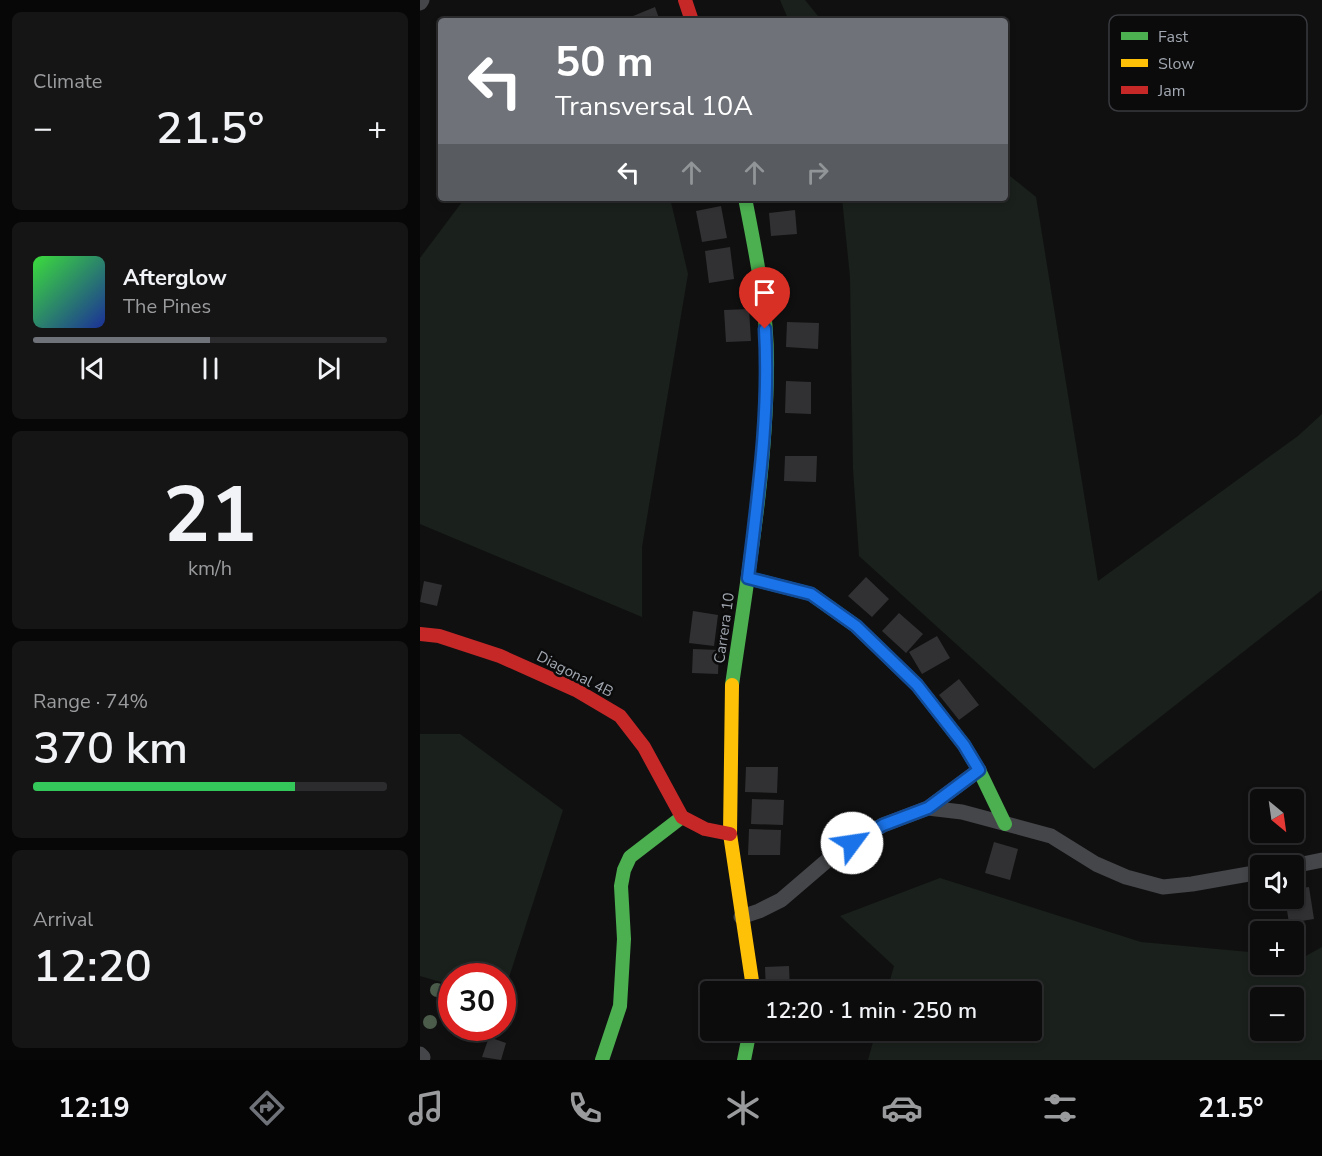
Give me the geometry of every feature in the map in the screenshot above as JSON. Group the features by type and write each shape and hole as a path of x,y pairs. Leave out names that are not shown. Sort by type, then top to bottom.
{"street":[{"path":"685,0 691,18"},
{"name":"Carrera 10","path":"746,201 762,290 767,368 760,484 731,694 730,834 752,981"},
{"path":"748,578 811,594 856,626 917,685 964,745 1005,824"},
{"name":"Diagonal 4B","path":"420,634 440,636 500,656 576,690 620,716 644,747 682,817"},
{"path":"741,916 759,912 781,900 837,852 883,825 928,808 979,770"},
{"path":"928,808 962,812 1051,836 1096,864 1126,877 1163,887 1250,874"},
{"path":"602,1060 620,1006 624,939 621,886 630,857 682,817 705,829 730,834"},
{"path":"1304,864 1322,860"},
{"path":"744,1060 748,1041"}],"shaded area":[{"path":"780,0 805,0 820,18 788,18"},
{"path":"1008,174 1036,197 1098,581 1298,436 1322,414 1322,590 1094,769 859,556 853,469 850,277 842,201 1008,201"},
{"path":"463,201 671,201 688,274 642,547 642,617 420,524 420,258"},
{"path":"420,734 460,734 563,810 514,963 438,963 438,981 420,976"},
{"path":"940,878 1141,942 1250,952 1250,975 1304,975 1304,957 1322,947 1322,1060 868,1060 873,1041 1042,1041 1042,981 890,981 894,966 840,916"}],"building":[{"path":"655,7 659,18 628,18"},
{"path":"721,206 727,238 702,242 696,211"},
{"path":"795,210 797,234 771,236 769,213"},
{"path":"730,247 734,279 709,283 705,251"},
{"path":"749,309 751,341 726,342 724,310"},
{"path":"787,322 819,323 818,349 786,347"},
{"path":"786,381 811,382 811,414 785,413"},
{"path":"785,456 817,456 816,482 784,481"},
{"path":"866,577 889,599 872,617 848,596"},
{"path":"424,581 442,585 437,606 420,602"},
{"path":"693,611 718,615 714,646 689,643"},
{"path":"899,613 923,634 906,653 882,631"},
{"path":"937,636 950,658 922,674 909,652"},
{"path":"693,649 719,650 718,674 692,673"},
{"path":"959,679 979,705 959,720 939,695"},
{"path":"746,767 778,767 777,793 745,792"},
{"path":"752,799 784,800 783,825 751,824"},
{"path":"749,829 781,830 780,855 748,855"},
{"path":"994,842 1018,849 1010,880 985,873"},
{"path":"1309,887 1314,919 1289,921 1287,909 1304,909 1304,888"},
{"path":"789,966 790,981 766,981 765,967"},
{"path":"488,1041 506,1043 501,1060 482,1057"}],"traffic: fast":[{"path":"732,685 759,488 766,409 767,347 763,304 746,201"},
{"path":"748,578 811,594 856,626 917,685 964,745 1005,824"},
{"path":"602,1060 620,1006 624,939 621,886 624,870 630,857 682,817"},
{"path":"744,1060 748,1041"}],"traffic: slow":[{"path":"732,685 730,834 752,981"}],"traffic: jam":[{"path":"685,0 691,18"},
{"path":"420,634 439,636 500,656 576,690 620,716 644,747 682,817 705,829 730,834"}],"route":[{"path":"765,329 767,368 760,484 748,578 811,594 856,626 917,685 964,745 979,770 928,808 883,825 852,843"}]}
